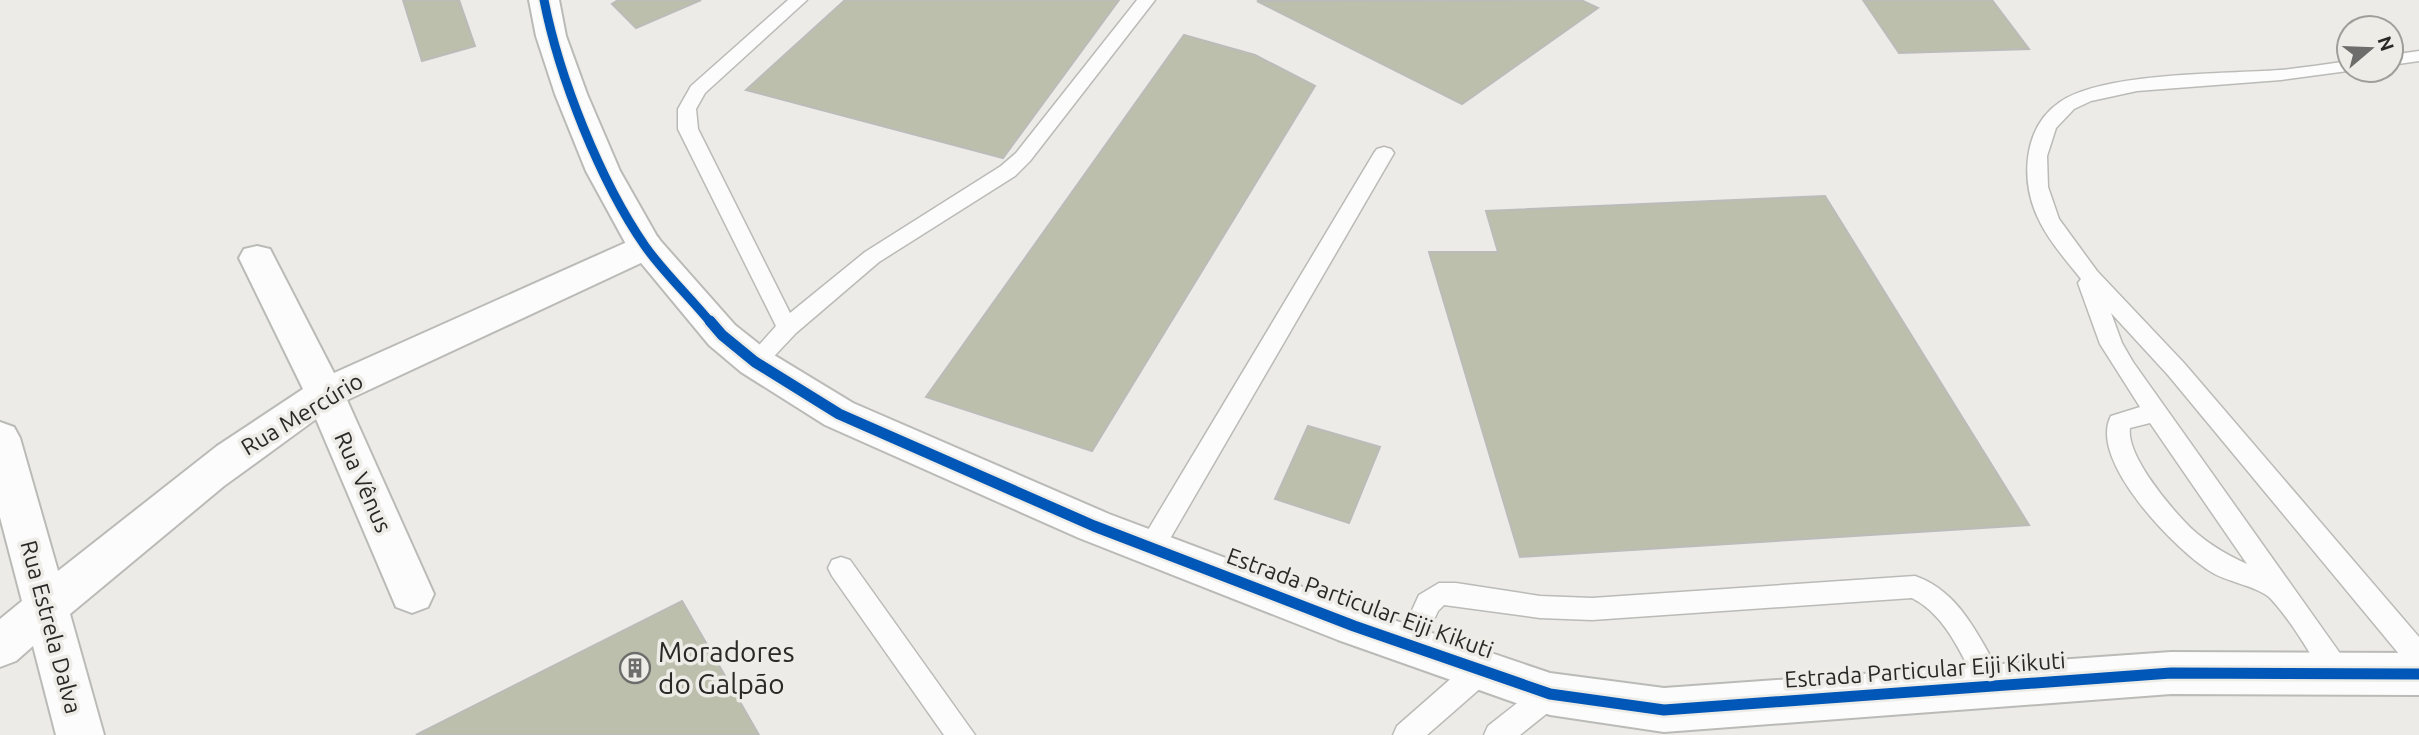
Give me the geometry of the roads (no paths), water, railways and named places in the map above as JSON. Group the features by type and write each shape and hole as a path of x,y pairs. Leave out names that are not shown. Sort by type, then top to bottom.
{"street":[{"name":"Estrada Particular Eiji Kikuti","path":"544,0 551,36 576,107 603,171 645,246 722,335 755,362 839,414 1094,526 1409,645 1550,694 1664,710 2171,673 2419,674"},
{"name":"Rua Mercúrio","path":"0,647 45,607 235,453 325,394 645,246"},
{"name":"Rua Vênus","path":"257,258 325,394 412,594"},
{"name":"Rua Estrela Dalva","path":"0,438 80,735"}],"lane":[{"path":"788,327 775,306 688,129 687,109 698,90 799,0"},
{"path":"755,362 788,327 873,257 1008,172 1023,157 1146,0"},
{"path":"2335,68 2283,75 2114,89 2083,97 2056,114 2041,140 2036,166 2037,188 2048,217 2085,274 2175,368 2419,657"},
{"path":"1151,548 1384,153"},
{"path":"2085,274 2111,344 2339,675"},
{"path":"2156,412 2119,422 2117,435 2124,460 2176,530 2222,565 2279,589"},
{"path":"841,568 961,735"},
{"path":"1409,645 1428,603 1439,594 1456,594 1540,607 1592,609 1915,587 1930,592 1944,605 1992,685"},
{"path":"1407,735 1481,670"},
{"path":"1498,735 1550,694"}],"place":[{"name":"Moradores do Galpão","path":"635,668"}]}
